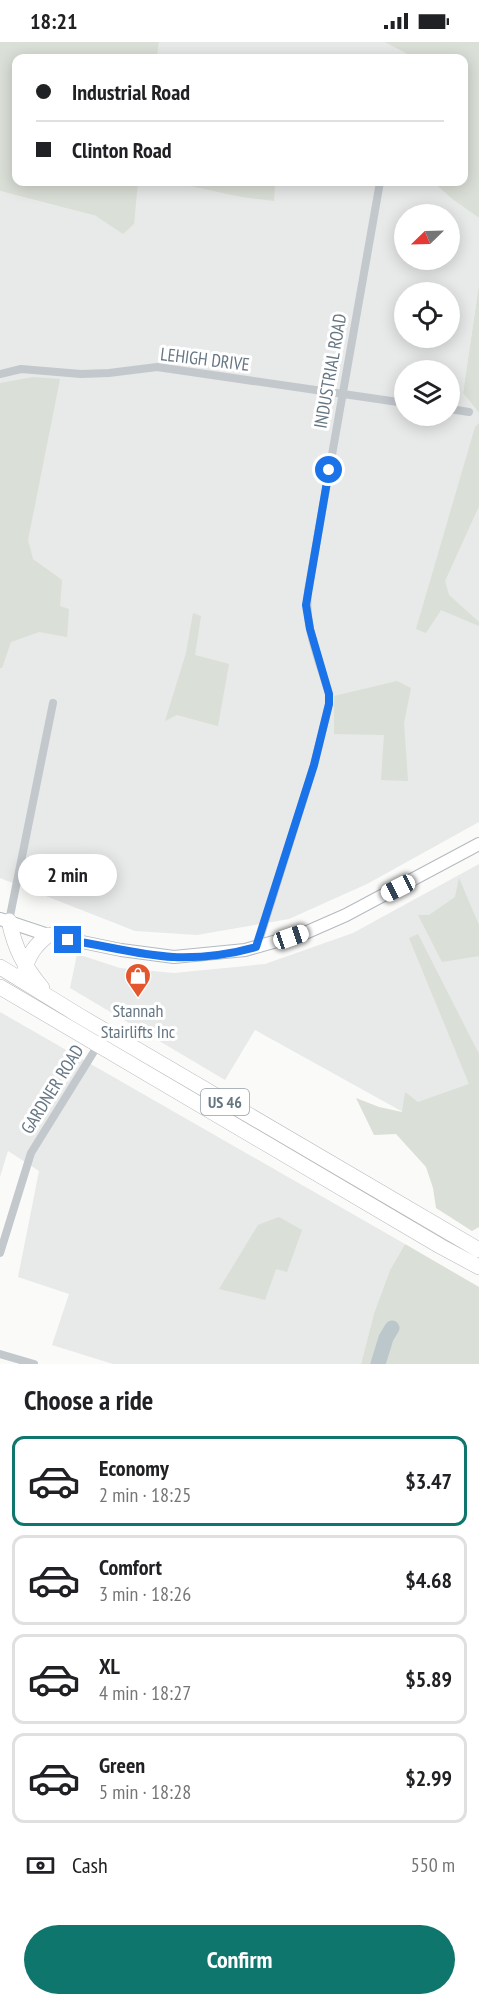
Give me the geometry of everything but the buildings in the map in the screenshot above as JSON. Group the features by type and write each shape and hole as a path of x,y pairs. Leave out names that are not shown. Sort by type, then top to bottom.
{"highway":[{"path":"3,918 25,968 42,989 78,1015"},
{"path":"25,968 30,954 48,935"},
{"name":"US 46","path":"0,967 479,1250"},
{"name":"US 46","path":"0,987 479,1267"}],"street":[{"name":"INDUSTRIAL ROAD","path":"256,947 314,765 329,704 329,694 310,629 306,605 379,186"},
{"name":"LEHIGH DRIVE","path":"0,374 21,369 45,369 81,374 157,367 394,401"},
{"path":"460,411 469,412"},
{"path":"53,703 3,918 48,935 121,950 174,957 256,947 305,933 346,915 479,844"},
{"name":"GARDNER ROAD","path":"0,1253 31,1153 98,1045"},
{"path":"0,1354 34,1364"}],"shaded area":[{"path":"0,42 159,42 158,54 12,54 12,186 138,186 134,224 123,234 96,216 0,191"},
{"path":"159,42 384,42 407,54 158,54"},
{"path":"384,42 479,42 479,218 437,186 468,186 468,54 407,54"},
{"path":"137,186 437,186 459,204 394,204 394,270 460,270 460,205 479,218 479,284 463,393 479,413 479,822 367,884 289,919 197,935 135,931 0,878 0,191 130,225"},
{"path":"190,186 275,186 274,201"},
{"path":"479,284 479,413 463,393"},
{"path":"33,377 60,379 28,540 33,559 62,580 60,606 69,609 67,637 39,632 11,642 2,668 0,668 0,383"},
{"path":"479,423 479,506 445,581 449,595 479,622 479,626 441,610 426,633 416,629 475,427"},
{"path":"193,613 201,616 195,655 229,664 218,726 177,715 165,721 186,653"},
{"path":"397,681 411,688 404,723 408,781 381,780 384,735 334,734 334,696"},
{"path":"479,864 479,1092 403,1112 255,1030 225,1080 70,988 77,954 120,968 174,973 265,964 353,933"},
{"path":"459,878 479,925 479,956 442,962 418,915 429,915 455,897"},
{"path":"418,934 479,1054 479,1227 472,1231 436,1208 433,1188 426,1167 396,1134 374,1135 356,1098 379,1107 402,1112 405,1092 418,1102 469,1084 409,938"},
{"path":"0,1012 405,1244 390,1270 374,1313 361,1364 113,1364 52,1345 69,1294 18,1277 39,1171 8,1151 0,1177"},
{"path":"279,1217 302,1230 287,1272 276,1269 265,1300 219,1289 258,1225"},
{"path":"405,1244 479,1287 479,1364 361,1364 374,1313 390,1270"}],"waterway":[{"path":"378,1364 386,1338 392,1328"}],"place":[{"name":"Stannah Stairlifts Inc","path":"138,999"}],"route":[{"path":"68,940 174,957 256,947 314,765 329,704 329,694 310,629 306,605 329,470"}]}
